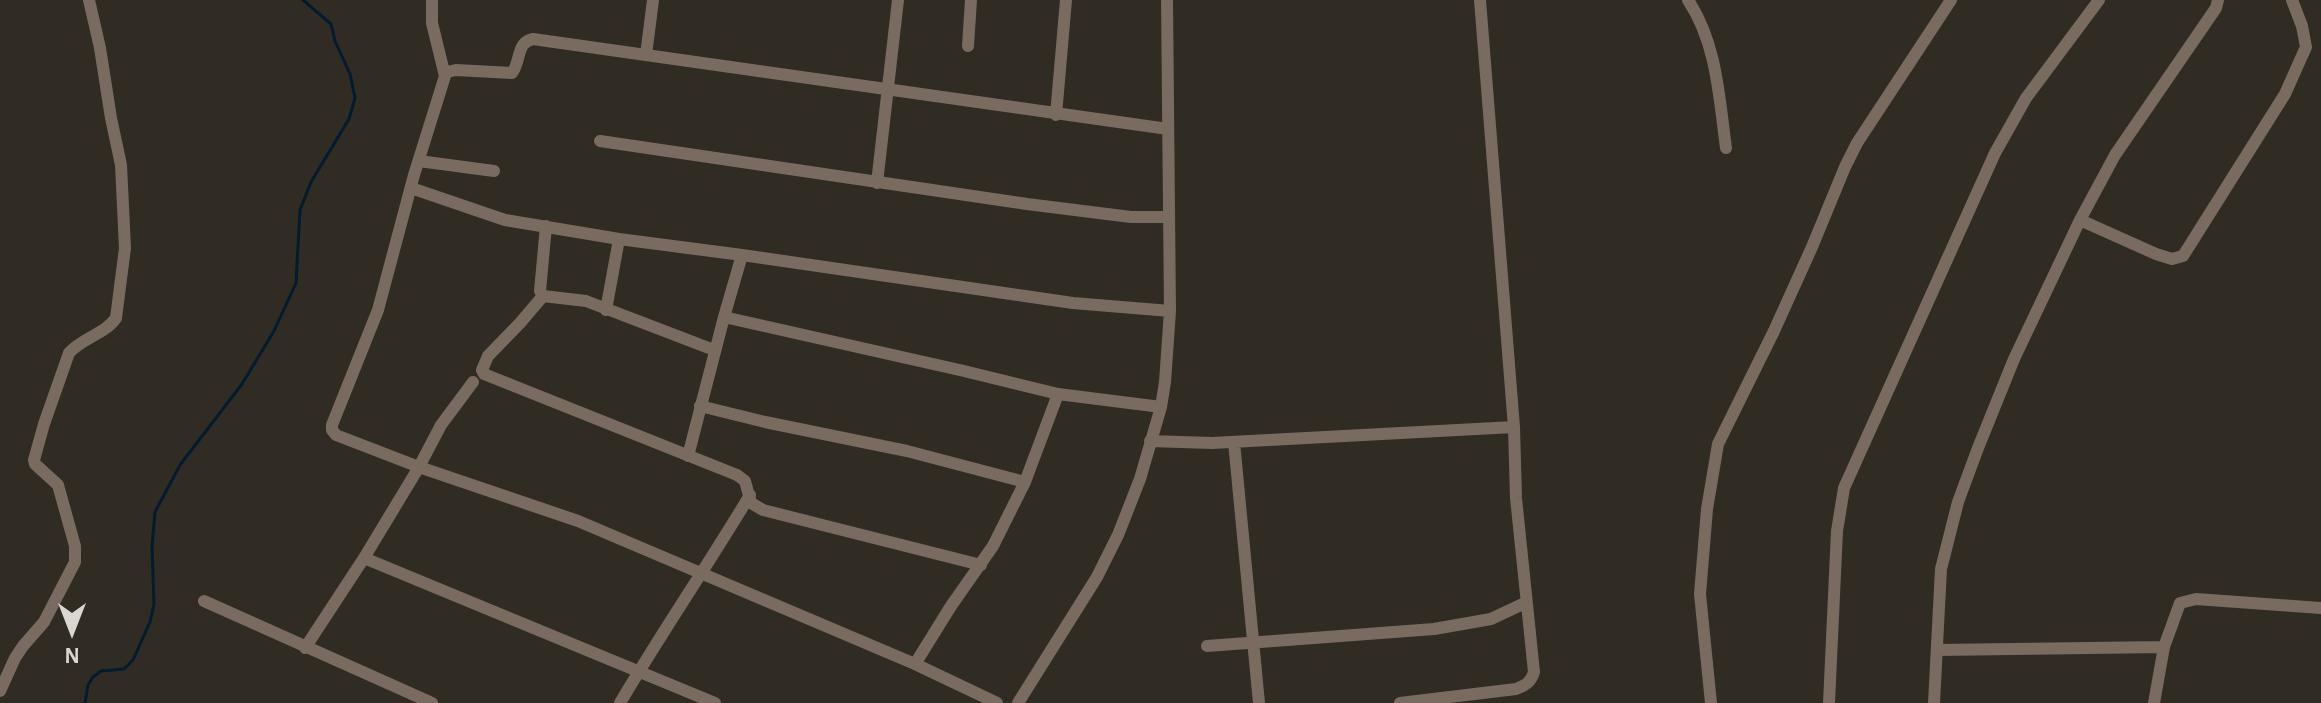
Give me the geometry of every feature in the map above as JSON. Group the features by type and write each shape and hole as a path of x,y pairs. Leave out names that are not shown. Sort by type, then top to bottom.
{"street":[{"path":"0,691 15,658 44,622 75,562 75,546 58,485 34,460 44,424 69,353 116,318 125,248 121,165 89,0"},
{"path":"432,0 432,23 445,76"},
{"path":"646,55 653,0"},
{"path":"877,183 898,0"},
{"path":"968,46 971,0"},
{"path":"1056,115 1066,0"},
{"path":"1018,703 1097,577 1118,535 1140,479 1161,407 1170,311 1167,0"},
{"path":"1400,703 1516,689 1532,680 1534,672 1516,498 1514,427 1480,0"},
{"path":"1688,0 1700,18 1711,48 1726,148"},
{"path":"1711,703 1700,594 1707,509 1718,444 1774,331 1857,143 1951,0"},
{"path":"1829,703 1837,531 1844,488 1995,153 2026,98 2099,0"},
{"path":"1934,703 1941,569 1958,502 2014,359 2080,220 2115,155 2216,8 2218,0"},
{"path":"2080,220 2156,254 2172,259 2183,256 2285,94 2306,47 2292,0"},
{"path":"997,703 915,664 552,511 419,467 336,435 332,425 378,310 445,76 451,70 512,73 522,44 526,41 533,39 1168,129"},
{"path":"600,141 1131,217 1169,217"},
{"path":"419,161 494,171"},
{"path":"411,188 505,220 619,239 1073,303 1170,311"},
{"path":"543,296 540,291 546,226"},
{"path":"606,310 619,239"},
{"path":"688,456 742,255"},
{"path":"543,296 586,301 714,350"},
{"path":"543,296 488,356 482,370 484,374 737,475 745,481 751,503 763,510 981,565"},
{"path":"724,317 1058,394 1161,407"},
{"path":"305,648 364,558 441,425 473,382"},
{"path":"915,664 993,546 1025,482 1058,394"},
{"path":"700,406 907,451 1025,482"},
{"path":"1150,441 1234,442 1514,427"},
{"path":"1234,442 1259,703"},
{"path":"620,703 750,495"},
{"path":"364,558 715,703"},
{"path":"2154,703 2164,647 2180,603 2196,599 2321,608"},
{"path":"204,601 432,703"},
{"path":"1207,646 1381,634 1467,624 1503,615 1525,603"},
{"path":"1937,650 2164,647"}],"waterway":[{"path":"85,703 88,685 93,677 101,671 124,669 133,660 150,622 154,604 152,546 155,512 180,465 242,384 274,331 296,283 300,210 311,182 349,119 355,98 350,74 331,24 303,0"}]}
